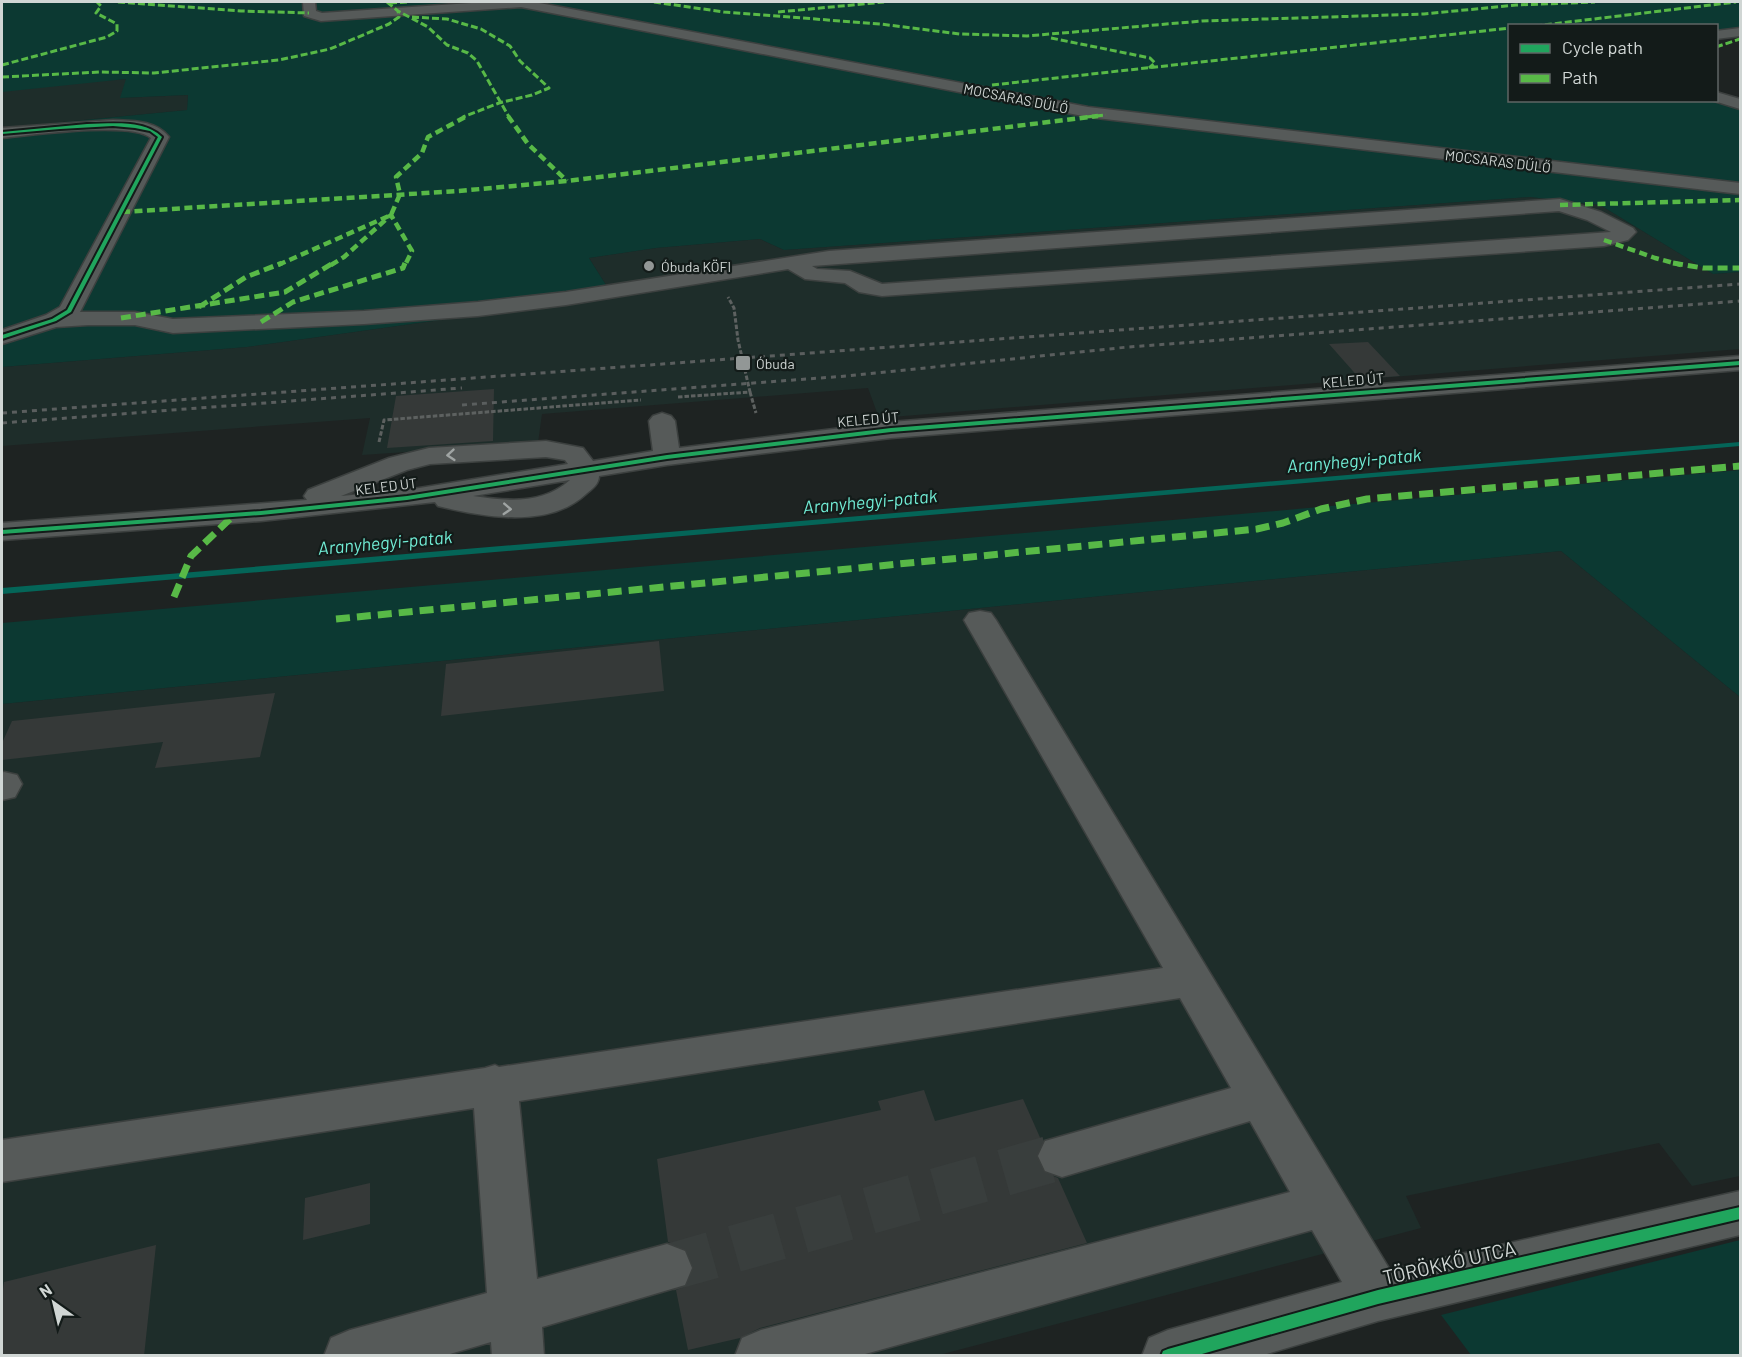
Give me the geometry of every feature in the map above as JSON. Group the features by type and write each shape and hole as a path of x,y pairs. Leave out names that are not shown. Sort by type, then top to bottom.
{"street":[{"name":"MOCSARAS DŰLŐ","path":"309,2 309,13 321,17 521,3 1088,112 1740,189"},
{"path":"1718,35 1740,32"},
{"path":"1718,99 1740,105"},
{"path":"2,133 110,125 147,128 160,134 158,143 69,311 54,320 2,338"},
{"path":"54,320 121,318 147,320 173,326 452,311 712,266 734,273 791,262 838,256 1560,205 1588,213 1626,232 1621,236 1604,240 882,290 861,284 850,277 812,274 791,262"},
{"path":"1112,218 1148,220 1215,230"},
{"path":"791,262 886,234"},
{"name":"KELED ÚT","path":"2,532 261,513 407,498 443,500 500,509 538,507 557,501 580,487 585,481 585,469 891,430 1740,363"},
{"path":"665,410 667,457"},
{"path":"261,513 316,497 398,464 429,456 546,449 574,454 585,469"},
{"path":"980,620 1378,1297"},
{"path":"2,1161 495,1084 1192,980"},
{"path":"495,1084 516,1332"},
{"path":"1062,1156 1262,1098"},
{"path":"761,1356 1325,1205"},
{"name":"TÖRÖKKŐ UTCA","path":"1193,1352 1378,1297 1740,1213"},
{"path":"350,1356 516,1332 667,1268"}],"path":[{"path":"712,266 735,308 738,340 756,413"},
{"path":"665,410 750,392"},
{"path":"378,448 384,420 644,400"}],"shaded area":[{"path":"127,79 121,98 188,95 187,110 2,128 2,88"},
{"path":"1530,197 1600,205 1713,274 1740,272 1740,349 879,418 868,388 542,414 538,443 362,455 370,418 2,446 2,367 247,347 613,296 589,258 656,248 760,239 784,250"},
{"path":"1561,551 1740,697 1740,1176 1692,1186 1659,1143 1406,1196 1421,1228 939,1355 2,1356 2,704"}],"green space":[{"path":"2,2 1740,2 1740,36 1718,39 1718,24 1508,24 1508,102 1718,102 1718,95 1740,102 1740,272 1713,274 1600,205 1530,197 784,250 760,239 656,248 589,258 613,296 247,347 2,367 2,128 187,110 188,95 120,98 126,79 2,92"},
{"path":"1740,470 1740,697 1561,551 2,704 2,623"},
{"path":"1740,1240 1740,1354 1471,1355 1441,1315"}],"building":[{"path":"1368,342 1400,376 1360,379 1329,344"},
{"path":"494,389 493,441 387,448 396,396"},
{"path":"659,641 664,691 441,716 446,664"},
{"path":"275,693 260,757 155,768 163,742 2,760 2,743 12,721"},
{"path":"924,1090 935,1121 1023,1099 1042,1142 1036,1157 1043,1172 1058,1178 1087,1243 760,1328 740,1338 688,1350 676,1290 687,1286 694,1267 686,1249 668,1242 657,1159 881,1110 878,1101"},
{"path":"370,1183 370,1224 303,1240 305,1198"},
{"path":"156,1245 144,1356 2,1356 4,1282"}],"waterway":[{"name":"Aranyhegyi-patak","path":"2,591 1740,444"}],"tunnel":[{"path":"667,1268 1062,1156"}],"railway":[{"path":"2,413 1740,284"},
{"path":"462,405 847,376 1128,347 1740,301"},
{"path":"2,423 462,388"}],"marked path":[{"path":"2,65 107,37 117,31 117,24 96,13 101,6 97,2"},
{"path":"118,2 241,11 309,13"},
{"path":"387,2 398,11 428,27 447,45 468,53 477,61 499,103 528,144 567,181"},
{"path":"390,3 408,2"},
{"path":"654,2 724,12 880,24 960,34 1027,36 1202,21 1424,14 1516,5 1595,2"},
{"path":"778,12 884,2"},
{"path":"1552,24 1736,2"},
{"path":"2,77 100,72 154,73 279,60 330,49 389,24 399,17 398,11"},
{"path":"199,307 246,277 293,259 391,215 400,194 396,177 422,153 428,137 459,119 499,103 532,95 549,88 520,61 510,46 481,29 447,19 412,17"},
{"path":"992,85 1508,28"},
{"path":"1051,38 1150,58 1155,63 1149,68"},
{"path":"1718,46 1740,39"},
{"path":"122,212 459,191 567,181 1106,115"},
{"path":"1560,205 1740,200"},
{"path":"121,318 285,292 344,257 391,215 412,251 403,268 293,302 261,322"},
{"path":"1604,240 1670,263 1703,268 1740,268"},
{"path":"336,619 1257,529 1283,523 1321,509 1367,499 1740,466"},
{"path":"174,597 191,556 234,515"}],"cycle path":[{"path":"2,133 60,127 113,125 135,126 152,130 160,137 69,311 54,320 2,337"},
{"path":"2,532 261,513 407,498 667,457 891,430 1740,363"},
{"path":"1168,1356 1378,1297 1740,1213"}],"place":[{"name":"Óbuda KÖFI","path":"649,266"},
{"name":"Óbuda","path":"743,363"}]}
